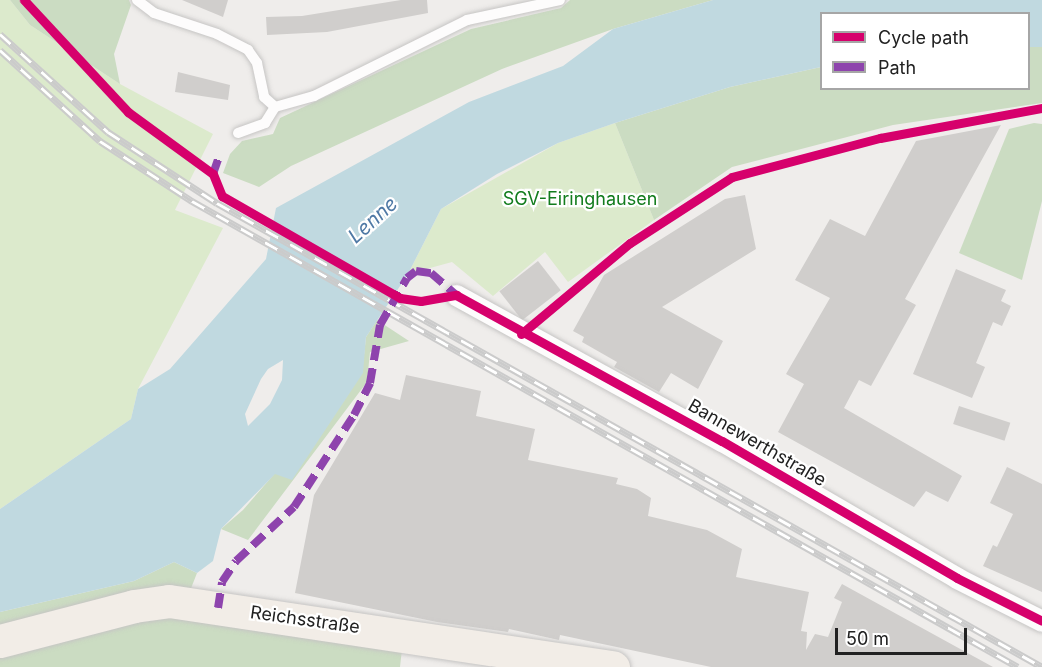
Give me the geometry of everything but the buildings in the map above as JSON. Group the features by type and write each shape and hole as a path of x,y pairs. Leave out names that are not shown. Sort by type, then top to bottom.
{"main road":[{"name":"Reichsstraße","path":"0,641 134,606 169,601 613,667"}],"street":[{"name":"Bannewerthstraße","path":"456,295 722,441 957,578 1042,621"}],"lane":[{"path":"137,0 154,13 217,34 248,50 257,63 264,97 275,107"},
{"path":"238,133 265,123 275,107 314,96 467,20 560,0"}],"green space":[{"path":"0,0 10,0 30,25 120,84 213,134 175,210 223,228 138,389 131,419 0,509"},
{"path":"10,0 129,0 131,5 114,54 120,84 30,25"},
{"path":"570,0 713,0 613,29 502,69 291,166 259,187 223,173 230,154 242,141 273,134 280,118 471,29 561,8"},
{"path":"1030,47 1042,47 1042,103 893,125 732,167 654,220 615,123 730,87 820,67 820,90 1030,90"},
{"name":"SGV-Eiringhausen","path":"615,123 654,220 568,282 545,252 493,296 452,262 408,274 441,209 558,143"},
{"path":"1034,123 1042,124 1042,201 1022,280 959,253 1009,129"},
{"path":"377,320 409,341 370,352 367,382 248,540 221,529 243,510 362,373 366,337"},
{"path":"174,562 197,573 181,614 402,649 400,667 0,667 0,612 134,581"}],"water":[{"name":"Lenne","path":"713,0 1042,0 1042,47 1030,47 1030,12 820,12 820,67 730,87 615,123 558,143 497,174 441,209 408,274 366,337 363,373 292,480 275,474 221,529 213,561 197,573 174,562 134,581 0,612 0,509 131,419 138,389 170,369 266,259 276,208 469,102 563,66 613,29","holes":["283,360 282,380 270,404 248,426 245,414 261,379 268,369"]}],"railway":[{"path":"0,34 108,132 217,203 1042,667"},
{"path":"0,50 100,141 192,201 1018,667"}],"marked path":[{"path":"213,174 220,154"},
{"path":"218,608 222,582 236,561 294,507 354,415 370,383 380,325 407,278 416,271 431,273 456,295"}],"cycle path":[{"path":"24,0 128,112 213,174 222,196 400,298 421,301 456,295 722,441 957,578 1042,621"},
{"path":"521,334 630,243 732,177 880,138 1042,108"}]}
